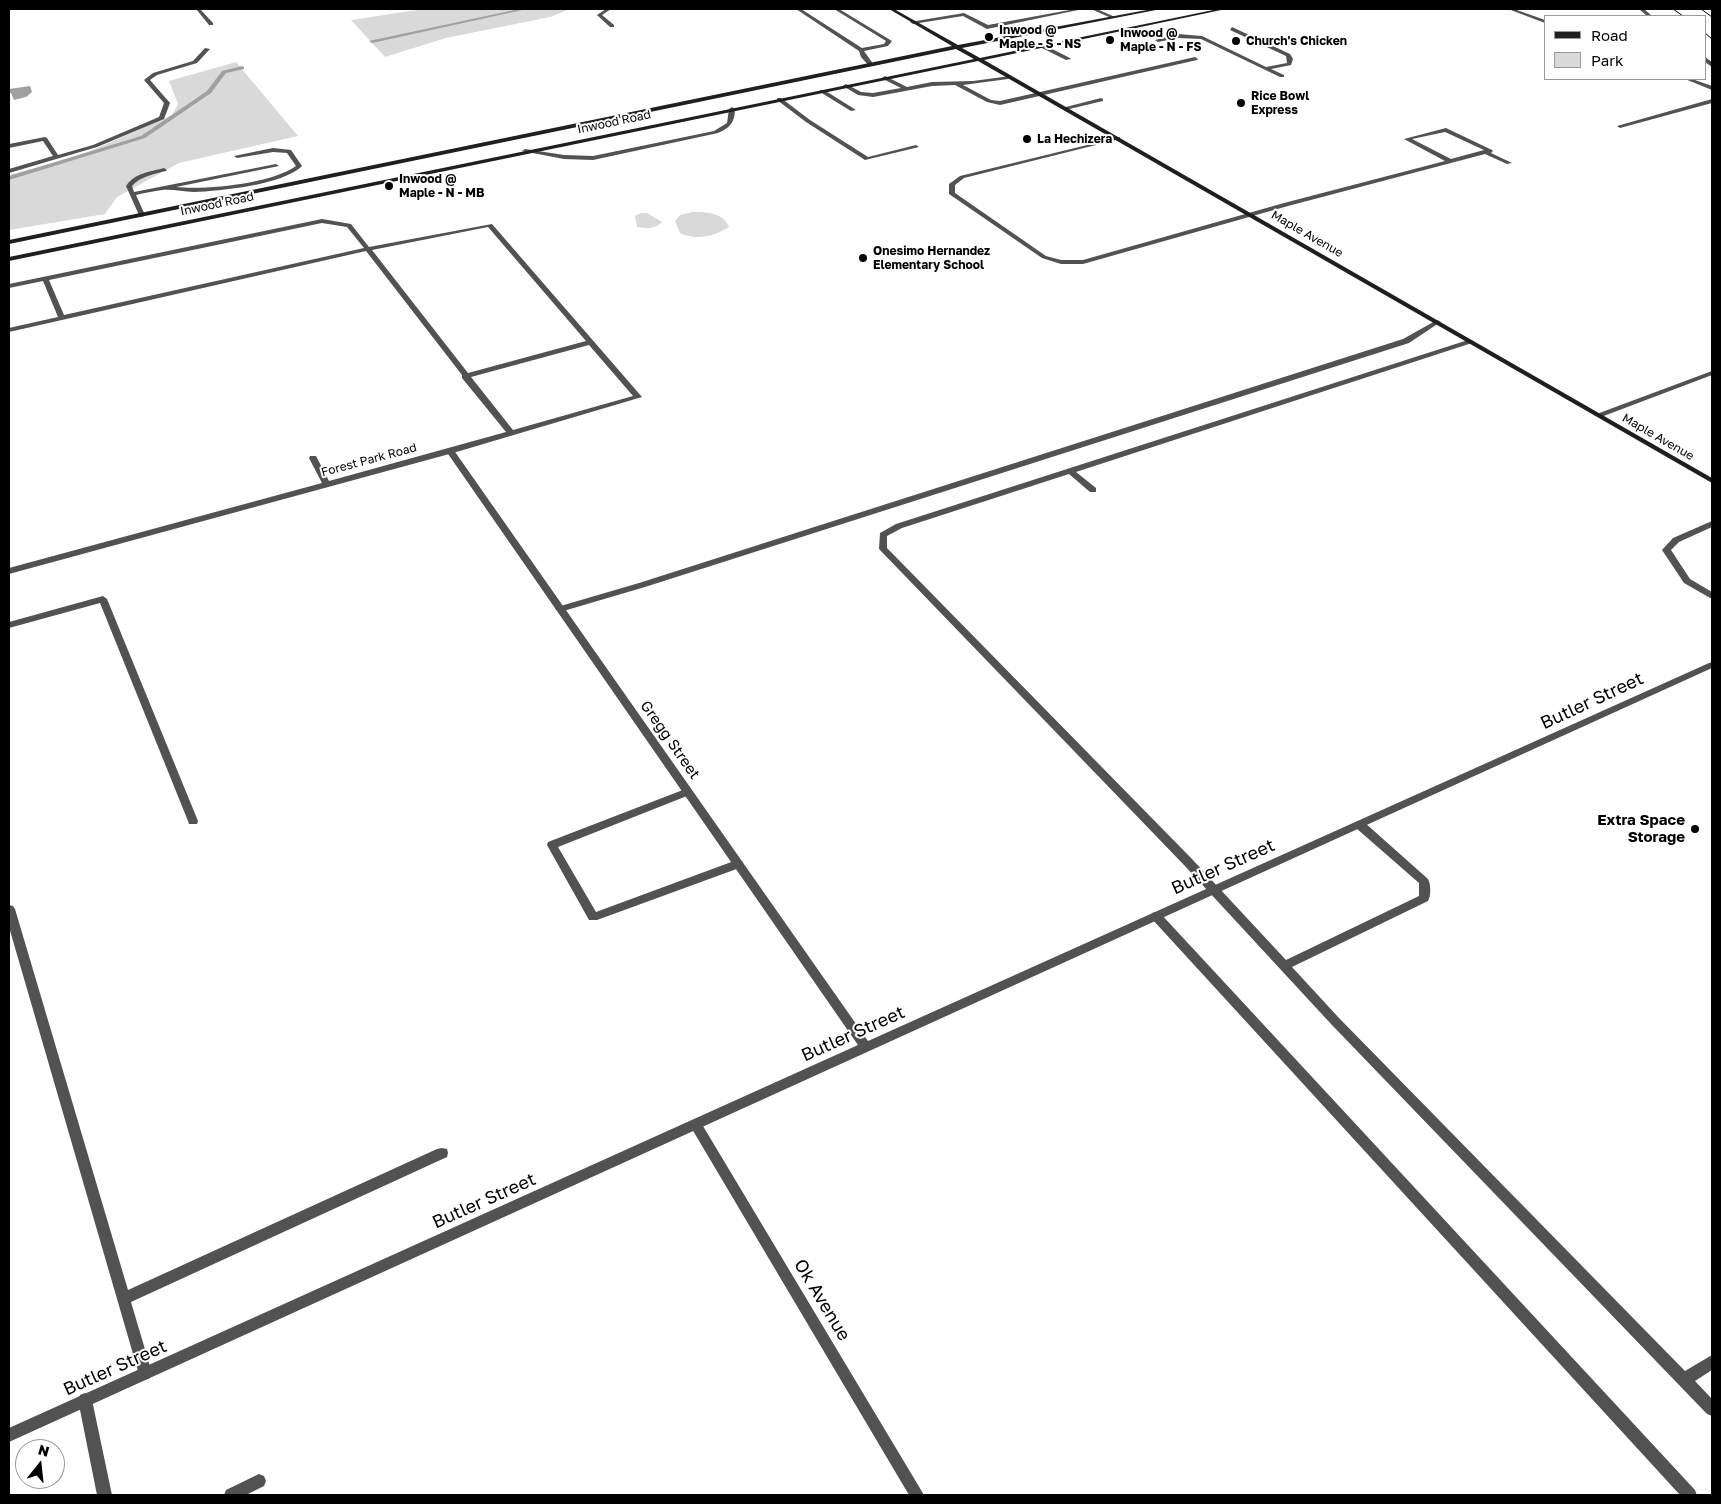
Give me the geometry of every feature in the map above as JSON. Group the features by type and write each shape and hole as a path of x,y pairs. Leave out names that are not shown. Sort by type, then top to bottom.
{"main road":[{"name":"Maple Avenue","path":"891,9 1712,481"},
{"name":"Inwood Road","path":"9,242 957,47 1159,9"},
{"name":"Inwood Road","path":"9,259 525,151 1224,9"},
{"path":"1113,18 1134,27"},
{"path":"776,85 779,100"},
{"path":"458,151 469,163"}],"street":[{"path":"198,9 210,24"},
{"path":"609,9 599,15 612,26"},
{"path":"798,9 861,50 871,65"},
{"path":"836,9 889,41 886,45 861,50"},
{"path":"913,22 964,14 987,27 1081,9"},
{"path":"1093,9 1113,18"},
{"path":"1510,9 1544,22"},
{"path":"1232,29 1288,55 1289,64 1267,68"},
{"path":"1158,40 1178,36 1202,38 1282,76"},
{"path":"1042,46 1068,59"},
{"path":"9,171 95,146 162,118 166,104 148,80 155,74 195,62 207,49"},
{"path":"957,84 994,103 1016,101 1195,59"},
{"path":"846,86 865,95 938,83 974,83 1008,76"},
{"path":"885,78 907,89"},
{"path":"1691,80 1712,88"},
{"path":"822,91 853,110"},
{"path":"779,100 867,159 916,148"},
{"path":"1065,108 1102,100"},
{"path":"1620,126 1712,101"},
{"path":"525,151 564,157 593,158 716,132 730,125 733,120 732,109"},
{"path":"1118,138 962,177 952,184 952,194 1044,257 1061,262 1083,262 1249,214 1485,152 1490,150 1446,130 1407,139 1450,161"},
{"path":"9,146 45,139 57,158"},
{"path":"163,188 206,189 246,184 287,175 299,166 289,151 272,150 237,156"},
{"path":"1485,152 1509,163"},
{"path":"132,194 276,166"},
{"path":"142,215 129,186 138,177 164,170"},
{"path":"9,286 322,221 350,225 511,433"},
{"path":"9,330 368,249 490,224 591,342 465,376"},
{"path":"46,278 62,318"},
{"path":"560,610 1374,352 1406,341 1437,322"},
{"name":"Forest Park Road","path":"9,571 450,451 638,397 591,342"},
{"path":"1471,342 899,526 883,535 883,549 1188,862 1284,966 1712,1409"},
{"path":"1598,414 1712,373"},
{"name":"Gregg Street","path":"450,451 866,1047"},
{"path":"313,458 326,484"},
{"path":"1070,471 1093,490"},
{"path":"1712,524 1676,540 1666,550 1686,581 1712,596"},
{"path":"9,626 102,599 193,821"},
{"name":"Butler Street","path":"9,1435 1712,665"},
{"path":"688,792 552,845 593,916 738,864"},
{"path":"1284,966 1424,898 1424,882 1360,825"},
{"path":"9,909 145,1373"},
{"path":"1156,916 1690,1495"},
{"name":"Ok Avenue","path":"696,1124 917,1495"},
{"path":"123,1299 442,1153"},
{"path":"1684,1380 1712,1362"},
{"path":"85,1400 105,1495"},
{"path":"231,1495 259,1481"}],"green space":[{"path":"423,9 570,9 550,17 446,38 385,57 351,20"},
{"path":"236,62 298,136 179,163 117,197 105,214 9,230 9,175 79,156 172,115 178,104 169,81"},
{"path":"692,212 714,214 723,218 729,227 718,233 699,237 680,233 675,221 680,215"},
{"path":"647,213 662,222 653,227 637,227 635,216"}],"shaded area":[{"path":"30,86 32,92 26,97 14,100 11,93 9,93 9,89"}],"waterway":[{"path":"372,41 525,9"},
{"path":"9,178 143,137 209,92 224,72 242,68"}],"tram line":[{"path":"1673,9 1682,15"},
{"path":"1701,9 1712,17"},
{"path":"1706,34 1712,39"}],"place":[{"name":"Inwood @ Maple - S - NS","path":"989,37"},
{"name":"Inwood @ Maple - N - FS","path":"1110,40"},
{"name":"Church's Chicken","path":"1236,41"},
{"name":"Rice Bowl Express","path":"1241,103"},
{"name":"La Hechizera","path":"1027,139"},
{"name":"Inwood @ Maple - N - MB","path":"389,186"},
{"name":"Onesimo Hernandez Elementary School","path":"863,258"},
{"name":"Extra Space Storage","path":"1695,829"}]}
